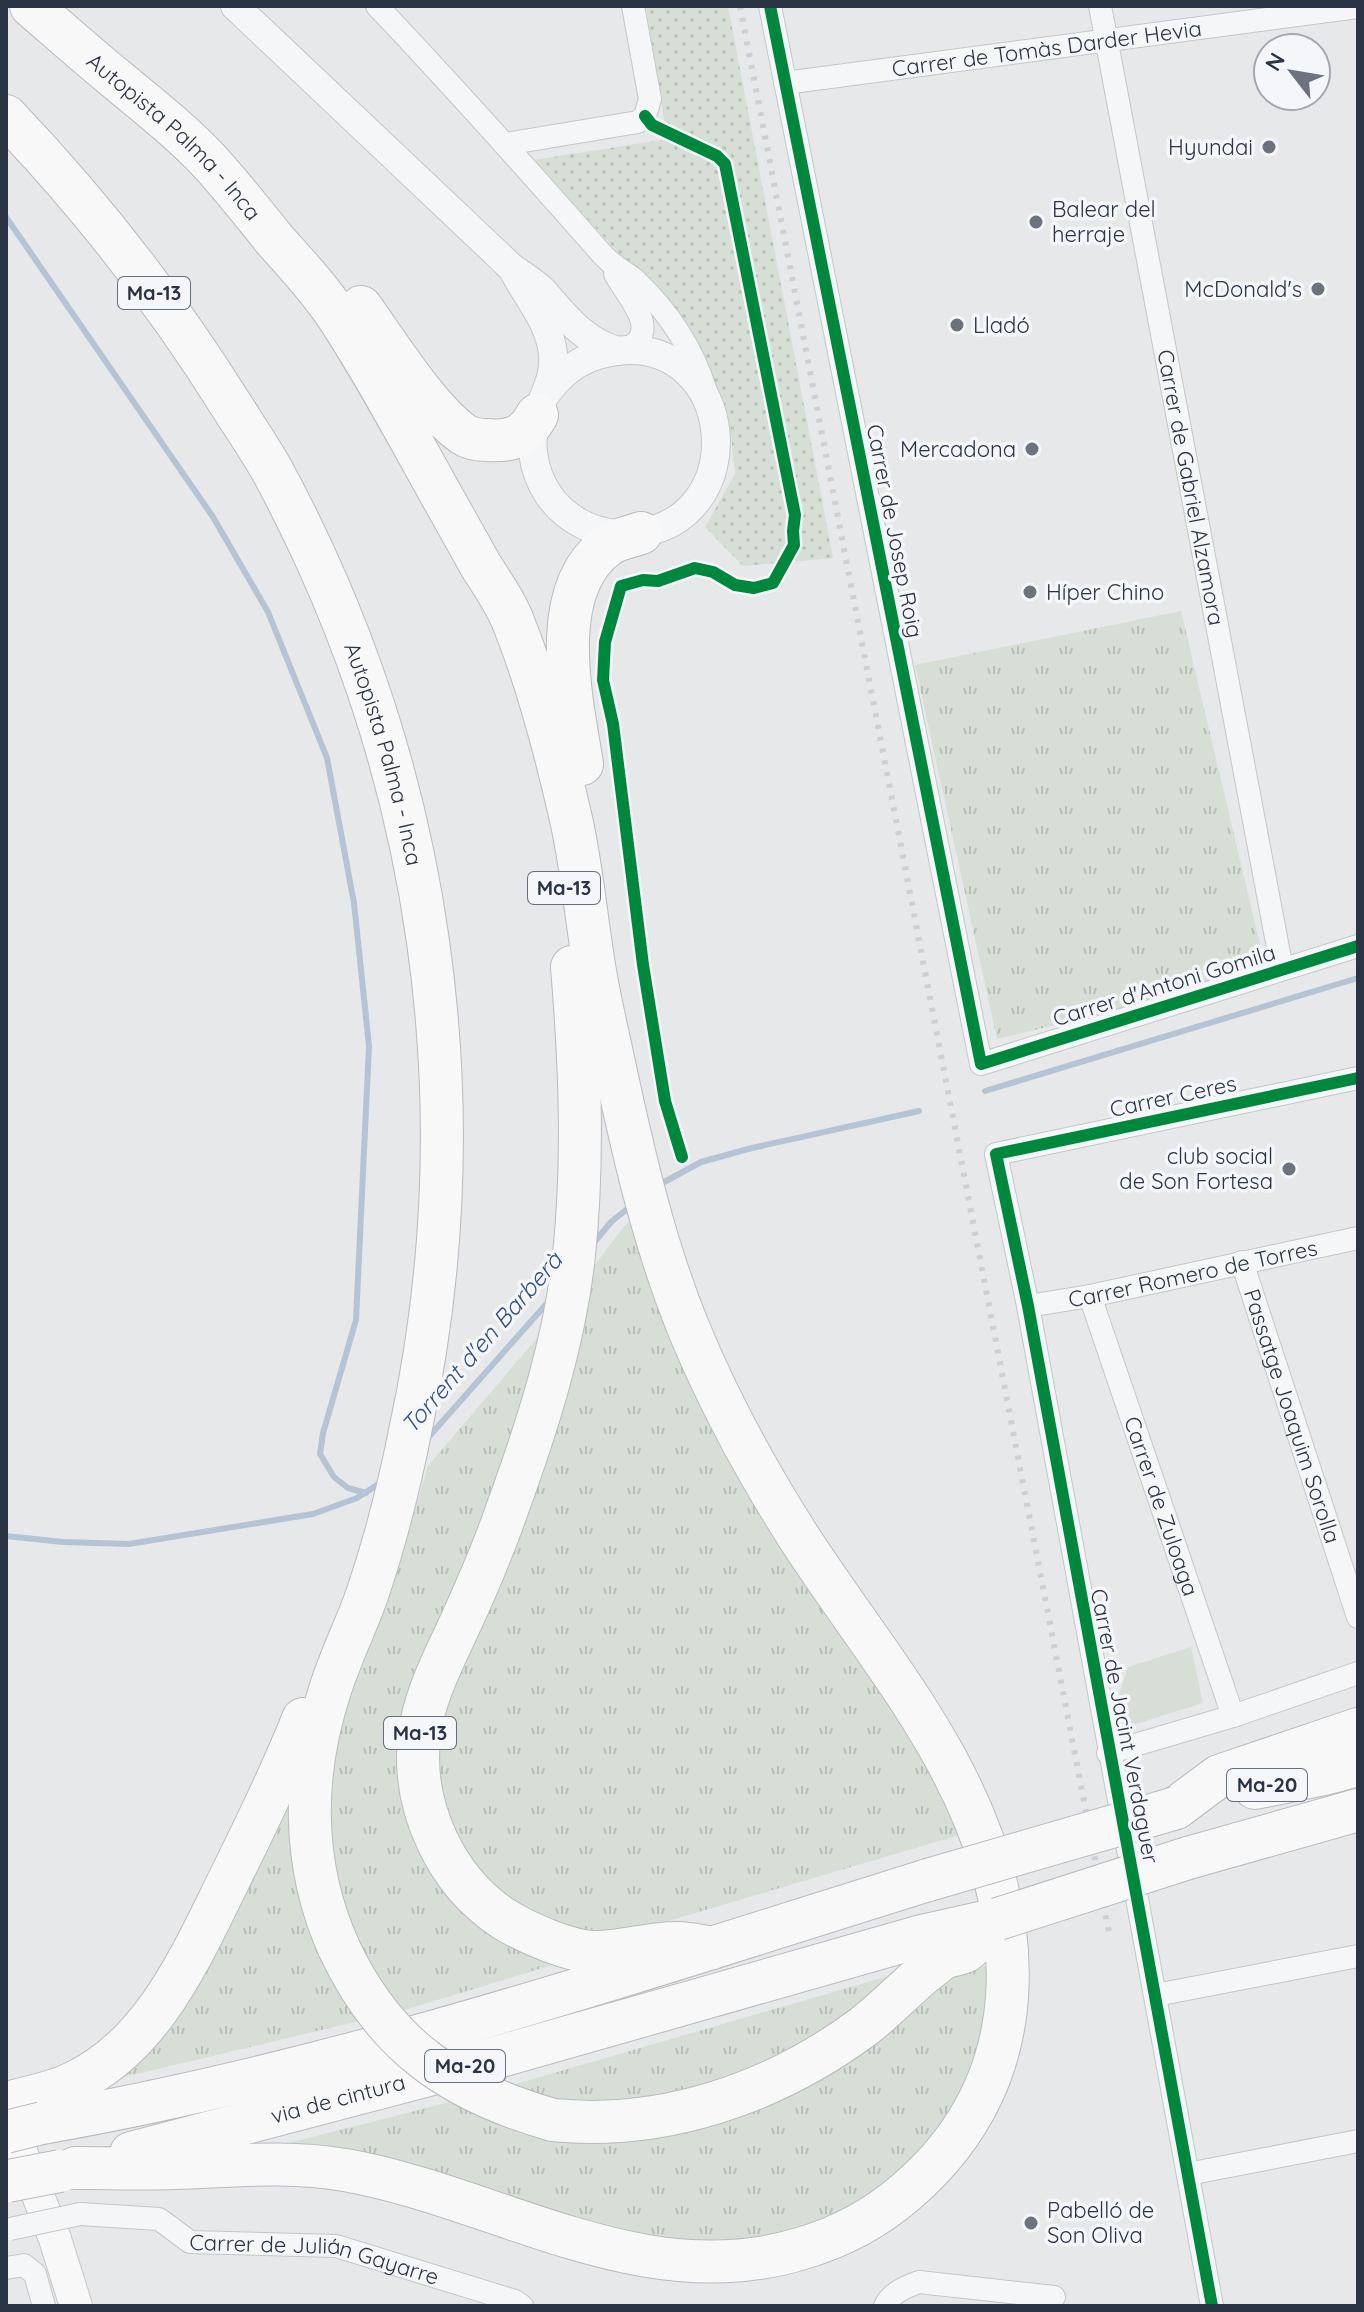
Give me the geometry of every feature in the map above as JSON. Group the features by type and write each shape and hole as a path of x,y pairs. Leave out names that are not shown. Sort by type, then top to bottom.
{"highway":[{"name":"Autopista Palma - Inca","path":"31,6 177,130 210,162 333,308 390,400 480,565"},
{"name":"Autopista Palma - Inca","path":"10,122 109,232 196,349 271,468 318,561 356,655 387,748 414,850 431,952 440,1054 442,1157 437,1260 411,1430 395,1492"},
{"path":"210,162 263,185 318,247 436,408 465,435 500,442 515,439 527,431 542,404"},
{"path":"592,955 601,901 569,680 568,642 573,601 585,570 599,552 615,541 641,533"},
{"path":"67,2169 271,2164 337,2168 383,2178 555,2234 626,2253 688,2261 737,2261 774,2256 845,2232 878,2214 908,2191 957,2136 976,2105 1002,2034 1009,1992 1004,1926 978,1828 959,1783 929,1730 791,1525 739,1434 688,1328 637,1171 592,955 584,882 548,726 511,615 480,565"},
{"name":"Ma-13","path":"480,565 494,628 527,733 562,878 578,1051 580,1132 577,1220 574,1257 561,1328 533,1433 499,1532 426,1705 418,1758 425,1806 439,1846 465,1883 495,1912 528,1931 593,1952 677,1942 712,1948"},
{"path":"395,1492 366,1597 331,1685 312,1761 310,1830 313,1864 339,1948 364,1997 414,2051 446,2076 478,2094 553,2120 617,2123 652,2118 691,2110 767,2084 805,2065 864,2026 921,1956"},
{"name":"Ma-13","path":"18,2113 104,2064 142,2027 176,1983 276,1785 322,1673 376,1525 395,1492"},
{"path":"1176,1808 1219,1776 1358,1729"},
{"name":"Ma-20","path":"712,1948 928,1880 1176,1808 1358,1765"},
{"name":"Ma-20","path":"921,1956 998,1919 1188,1858 1358,1810"},
{"name":"via de cintura","path":"18,2113 126,2108 359,2052 556,1997 712,1948"},
{"name":"via de cintura","path":"7,2182 450,2070 854,1956 921,1956"}],"main road":[{"path":"18,2113 76,2306"}],"street":[{"path":"235,6 512,268 540,288 580,332 603,346 621,351 637,341 643,320 609,262"},
{"path":"377,6 506,144 609,262 634,280 683,337 697,363 717,439 714,466 704,490 677,519 641,533 625,535 596,531 558,507 541,483 532,437 554,371 551,337 512,268"},
{"path":"506,144 638,122 645,116 650,99 633,6"},
{"name":"Carrer de Josep Roig","path":"770,6 981,1064"},
{"name":"Carrer de Gabriel Alzamora","path":"1100,6 1282,969"},
{"name":"Carrer de Tomàs Darder Hevia","path":"785,83 1358,7"},
{"path":"542,404 562,375 580,362 602,353 621,351 642,352 668,361 693,378 709,401"},
{"name":"Carrer d'Antoni Gomila","path":"981,1064 1358,946"},
{"name":"Carrer Ceres","path":"996,1154 1358,1078"},
{"name":"Carrer de Jacint Verdaguer","path":"996,1154 1028,1306 1212,2306"},
{"name":"Carrer Romero de Torres","path":"1028,1306 1090,1296 1358,1238"},
{"name":"Passatge Joaquim Sorolla","path":"1242,1262 1358,1617"},
{"name":"Carrer de Zuloaga","path":"1090,1296 1233,1716"},
{"path":"1108,1753 1233,1716 1358,1673"},
{"path":"1156,1995 1358,1956"},
{"path":"1188,2174 1358,2141"},
{"name":"Carrer de Julián Gayarre","path":"8,2231 80,2214 159,2219 190,2242 336,2246 515,2301 522,2306"},
{"path":"15,2267 35,2274 44,2306"},
{"path":"885,2304 903,2287 919,2282 1054,2297"}],"green space":[{"path":"646,6 728,6 833,558 743,566 705,527 735,474 730,424 692,334 534,160 667,139"},
{"path":"1181,611 1267,974 997,1039 915,665"},
{"path":"633,1215 901,1712 963,1834 658,1924 626,1930 589,1929 558,1923 530,1911 483,1874 450,1821 440,1790 437,1768 439,1729 590,1271"},
{"path":"544,1330 408,1805 569,1960 401,2011 349,1933 326,1838 336,1730 410,1527 428,1466"},
{"path":"1191,1647 1203,1703 1123,1728 1117,1701 1128,1667"},
{"path":"289,1795 363,2020 116,2079"},
{"path":"994,1964 989,2029 946,2126 865,2204 764,2244 654,2238 277,2146 454,2101 572,2143 636,2139 950,1974"},
{"path":"899,1973 871,2005 735,2083 582,2109 502,2088"}],"waterway":[{"path":"6,217 213,517 268,612 327,758 354,903 369,1046 356,1320 323,1433 320,1454 334,1477 348,1488 366,1493"},
{"name":"Torrent d'en Barberà","path":"985,1091 1358,978"},
{"name":"Torrent d'en Barberà","path":"657,1186 701,1162 919,1111"},
{"name":"Torrent d'en Barberà","path":"592,1245 611,1222 632,1205"},
{"name":"Torrent d'en Barberà","path":"426,1440 549,1301"},
{"name":"Torrent d'en Barberà","path":"6,1536 129,1544 313,1514 357,1498 380,1483"}],"railway":[{"path":"740,6 1109,1932"}],"cycle path":[{"path":"770,6 981,1064 1358,946"},
{"path":"645,116 652,125 717,156 725,164 795,515 794,545 773,583 754,588 735,585 713,572 695,568 658,581 643,580 621,586 605,642 603,680 613,724 643,965 665,1101 682,1157"},
{"path":"1212,2306 1028,1306 996,1154 1358,1078"}],"place":[{"name":"Hyundai","path":"1269,147"},
{"name":"Balear del herraje","path":"1036,222"},
{"name":"McDonald's","path":"1318,289"},
{"name":"Lladó","path":"957,325"},
{"name":"Mercadona","path":"1032,449"},
{"name":"Híper Chino","path":"1030,592"},
{"name":"club social de Son Fortesa","path":"1289,1169"},
{"name":"Pabelló de Son Oliva","path":"1031,2223"}]}
